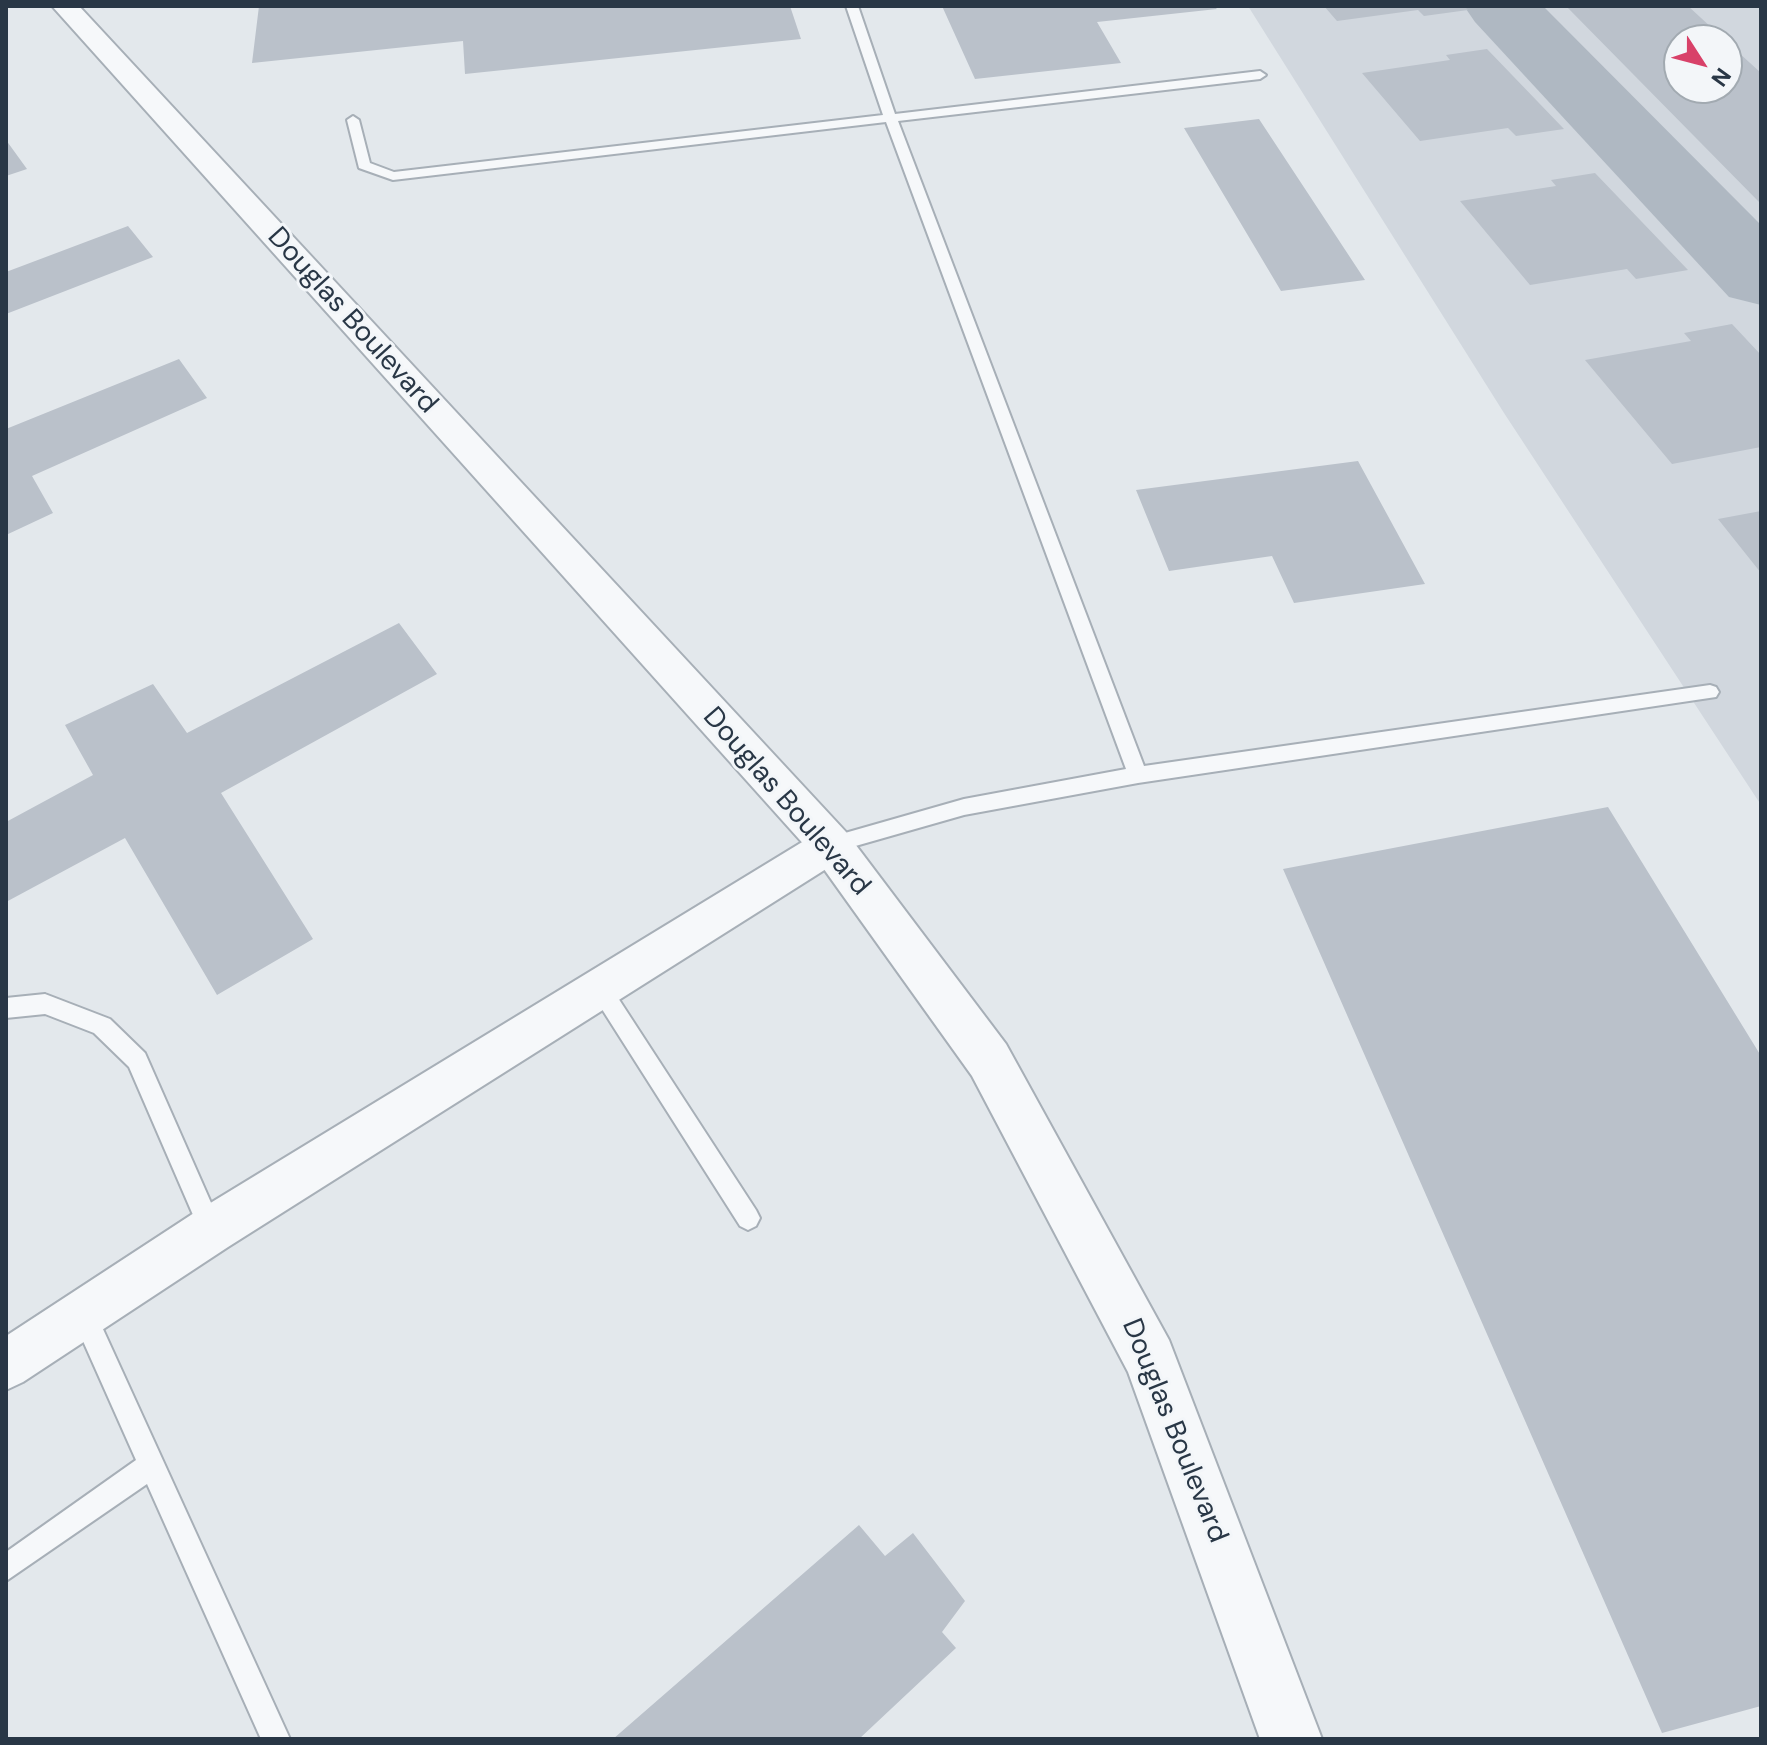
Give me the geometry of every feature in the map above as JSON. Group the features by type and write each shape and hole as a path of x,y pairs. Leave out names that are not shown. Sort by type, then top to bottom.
{"street":[{"name":"Douglas Boulevard","path":"65,6 831,845 989,1060 1150,1359 1291,1739"},
{"path":"6,1365 211,1230 831,845"}],"lane":[{"path":"852,6 890,117 1138,775"},
{"path":"353,120 364,165 393,176 1260,75"},
{"path":"831,845 964,807 1138,775 1710,692"},
{"path":"600,988 748,1218"},
{"path":"6,1008 45,1004 102,1026 137,1060 211,1230"},
{"path":"83,1314 276,1739"},
{"path":"6,1568 151,1465"}],"shaded area":[{"path":"1248,6 1761,6 1761,805 1504,413"}],"building":[{"path":"259,6 790,6 801,39 465,74 463,41 252,63"},
{"path":"942,6 1214,6 1217,9 1097,22 1121,63 975,79"},
{"path":"1324,6 1464,6 1468,10 1424,16 1418,10 1337,21"},
{"path":"1566,6 1688,6 1708,24 1663,24 1663,104 1743,104 1743,57 1761,73 1761,204"},
{"path":"1487,49 1564,129 1516,136 1508,128 1420,141 1362,73 1450,60 1446,55"},
{"path":"1259,119 1365,280 1281,291 1184,128"},
{"path":"6,140 27,169 6,176"},
{"path":"1595,173 1688,270 1636,279 1627,269 1530,285 1460,201 1556,186 1551,180"},
{"path":"128,226 153,257 6,314 6,272"},
{"path":"1732,324 1761,355 1761,447 1672,464 1585,360 1691,341 1684,333"},
{"path":"179,359 207,398 32,476 53,513 6,535 6,429"},
{"path":"1358,461 1425,584 1294,603 1272,556 1169,571 1136,490"},
{"path":"1761,511 1761,573 1718,519"},
{"path":"399,623 437,674 221,793 313,939 217,995 125,838 6,902 6,822 93,775 65,725 153,684 187,733"},
{"path":"1608,807 1761,1056 1761,1706 1662,1733 1283,869"},
{"path":"859,1525 885,1556 913,1533 965,1601 942,1632 956,1648 859,1739 613,1739"}],"taxiway":[{"path":"1501,6 1761,277"}]}
